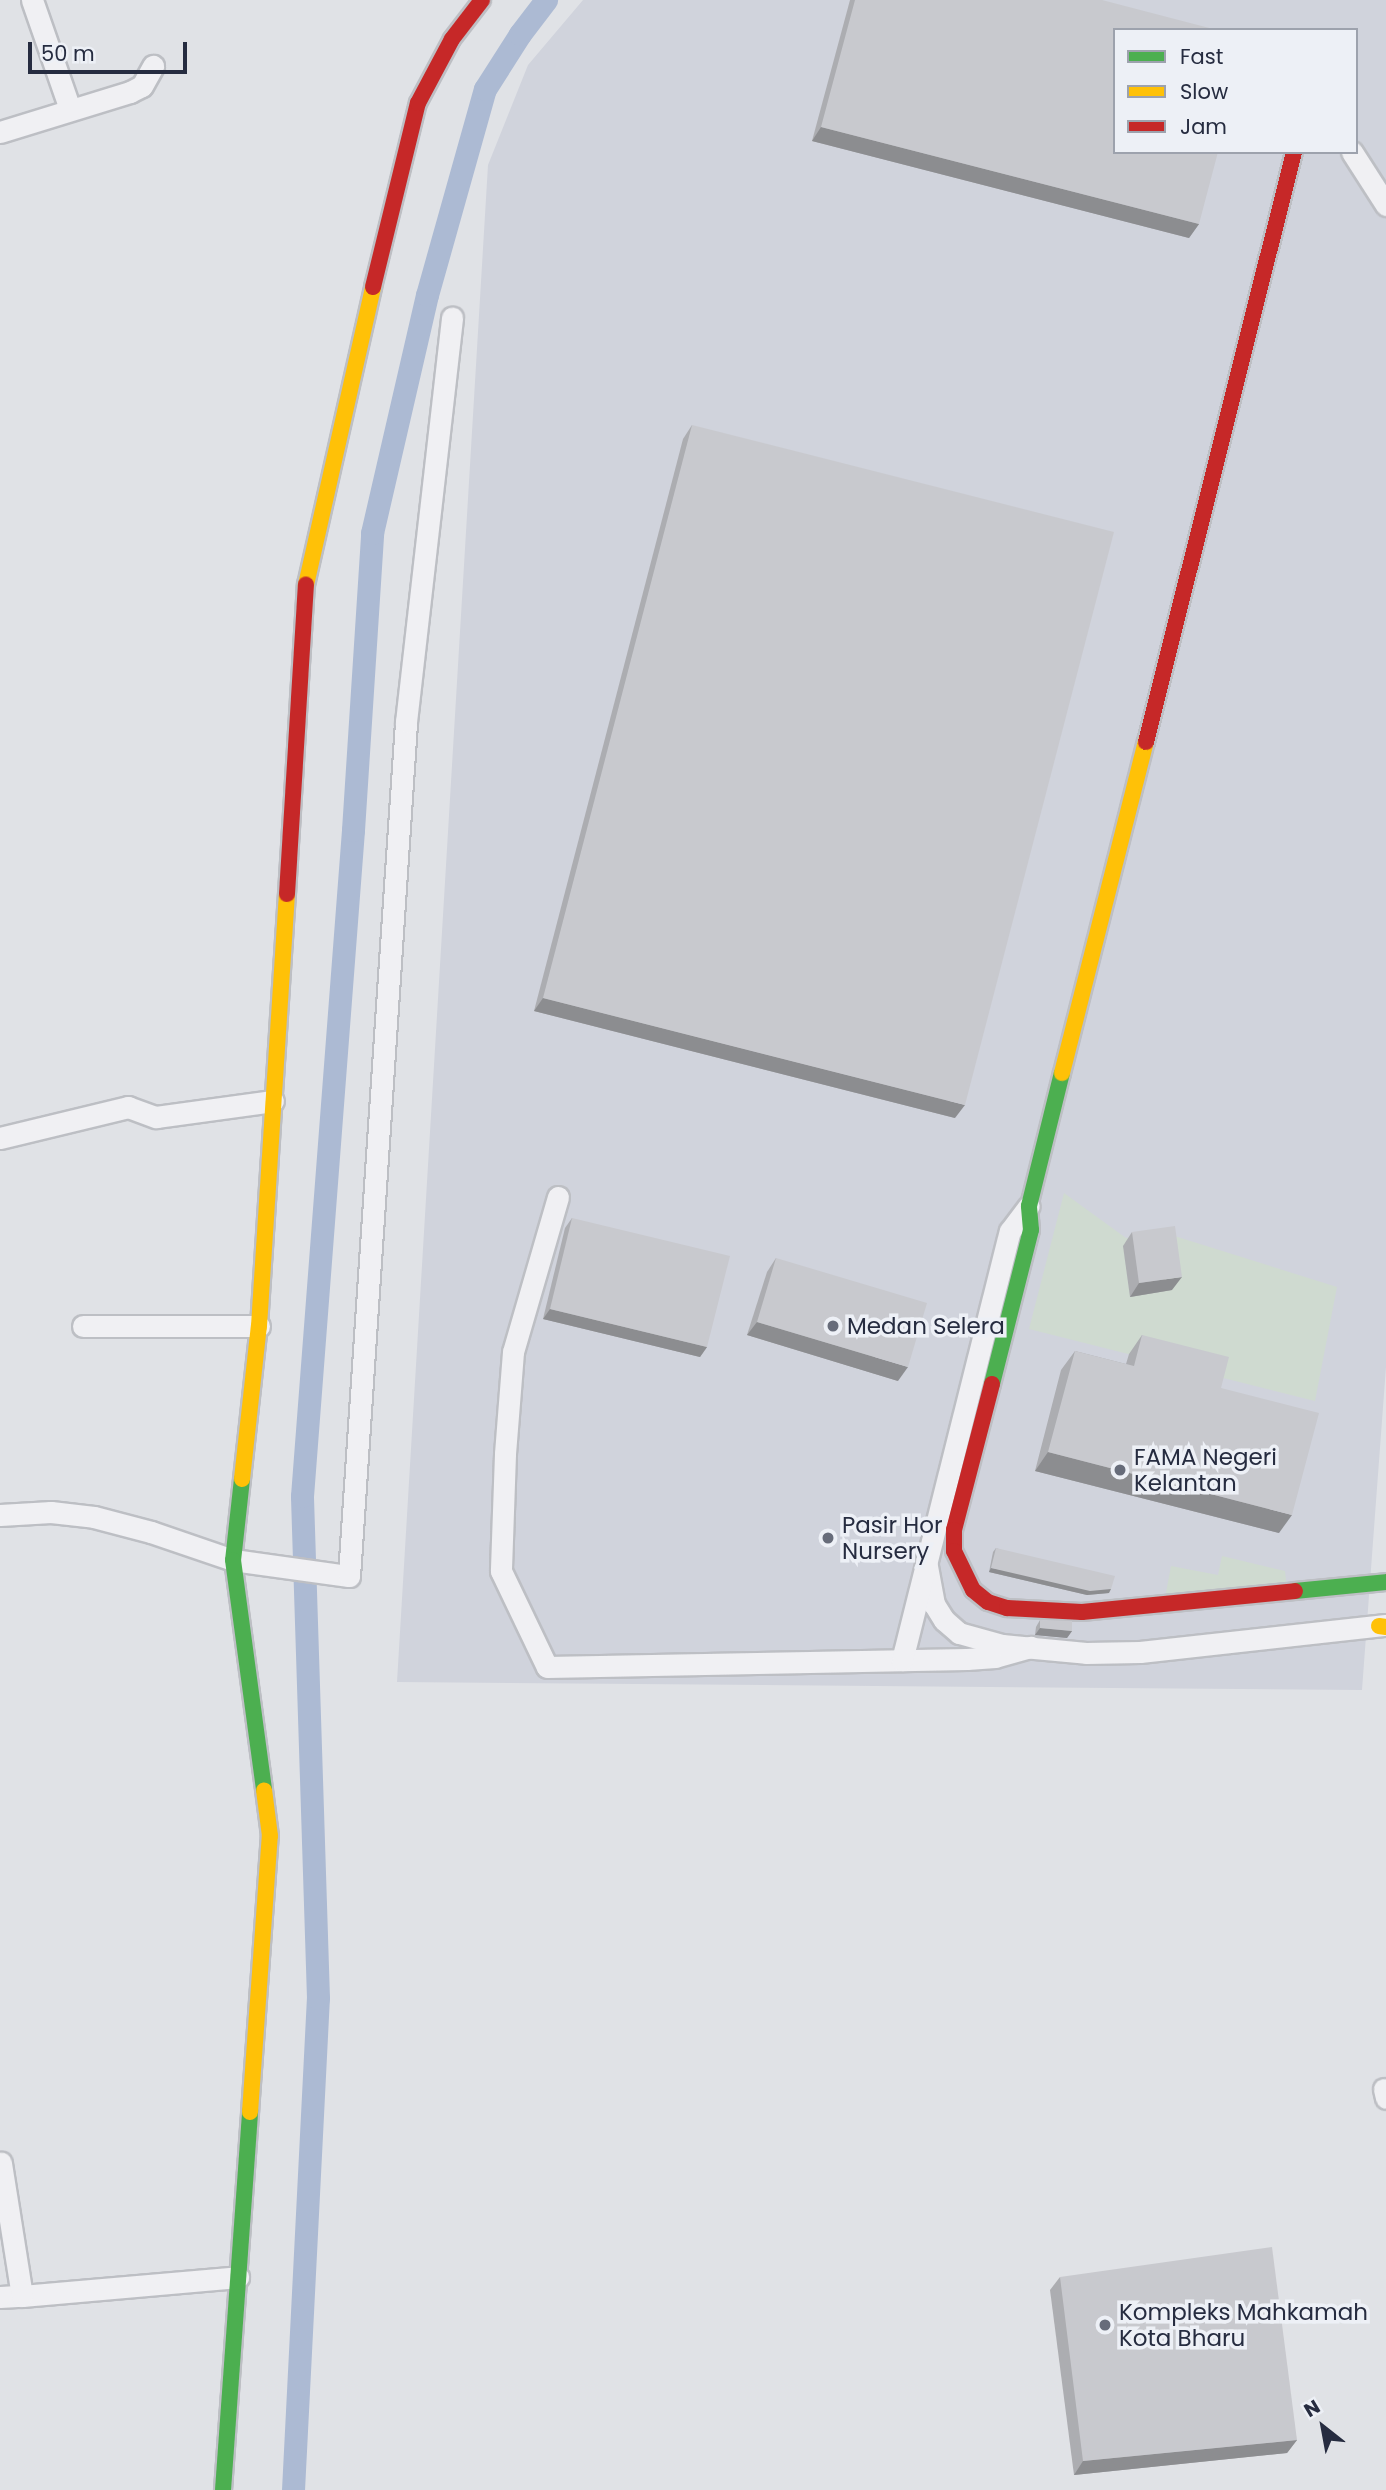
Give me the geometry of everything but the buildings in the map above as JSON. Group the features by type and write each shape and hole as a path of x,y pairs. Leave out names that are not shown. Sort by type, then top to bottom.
{"street":[{"path":"32,0 70,109"},
{"path":"223,2490 270,1836 233,1560 259,1326 307,574 418,103 452,40 482,0"},
{"path":"0,131 142,86 153,66"},
{"path":"1293,154 1029,1206 1031,1230 954,1530 954,1552 973,1590 988,1602 1007,1608 1082,1612 1386,1581"},
{"path":"1353,154 1386,205"},
{"path":"0,1515 51,1512 94,1517 151,1532 233,1560 349,1576 406,722 452,318"},
{"path":"0,1138 128,1107 156,1117 273,1101"},
{"path":"558,1197 513,1352 505,1454 501,1572 548,1667 995,1657 1031,1647"},
{"path":"902,1660 1010,1231 1029,1206"},
{"path":"83,1326 259,1326"},
{"path":"926,1561 934,1604 944,1620 959,1633 981,1641 1086,1653 1140,1652 1384,1626"},
{"path":"1,2163 22,2296"},
{"path":"0,2297 238,2277"}],"shaded area":[{"path":"583,0 1386,0 1386,1367 1362,1690 397,1682 488,165 528,65"},
{"path":"1064,1193 1126,1238 1168,1234 1337,1287 1315,1401 1029,1329"},
{"path":"1222,1556 1285,1571 1287,1587 1165,1598 1171,1566 1218,1575"}],"waterway":[{"path":"293,2490 318,1998 302,1496 353,830 372,533 427,295 485,89 520,34 546,0"}],"traffic: fast":[{"path":"992,1384 1031,1230 1029,1206 1062,1073"},
{"path":"242,1479 233,1560 264,1790"},
{"path":"1295,1591 1386,1582"},
{"path":"223,2490 250,2112"}],"traffic: slow":[{"path":"306,585 373,287"},
{"path":"1062,1073 1146,742"},
{"path":"242,1479 259,1326 287,894"},
{"path":"1379,1626 1386,1627"},
{"path":"250,2112 270,1836 264,1790"}],"traffic: jam":[{"path":"373,287 418,103 452,39 482,0"},
{"path":"1146,742 1293,154"},
{"path":"287,894 306,585"},
{"path":"992,1384 954,1530 954,1551 973,1590 988,1602 1007,1608 1082,1612 1295,1591"}],"place":[{"name":"Medan Selera","path":"833,1326"},
{"name":"FAMA Negeri Kelantan","path":"1120,1470"},
{"name":"Pasir Hor Nursery","path":"828,1538"},
{"name":"Kompleks Mahkamah Kota Bharu","path":"1105,2325"}]}
